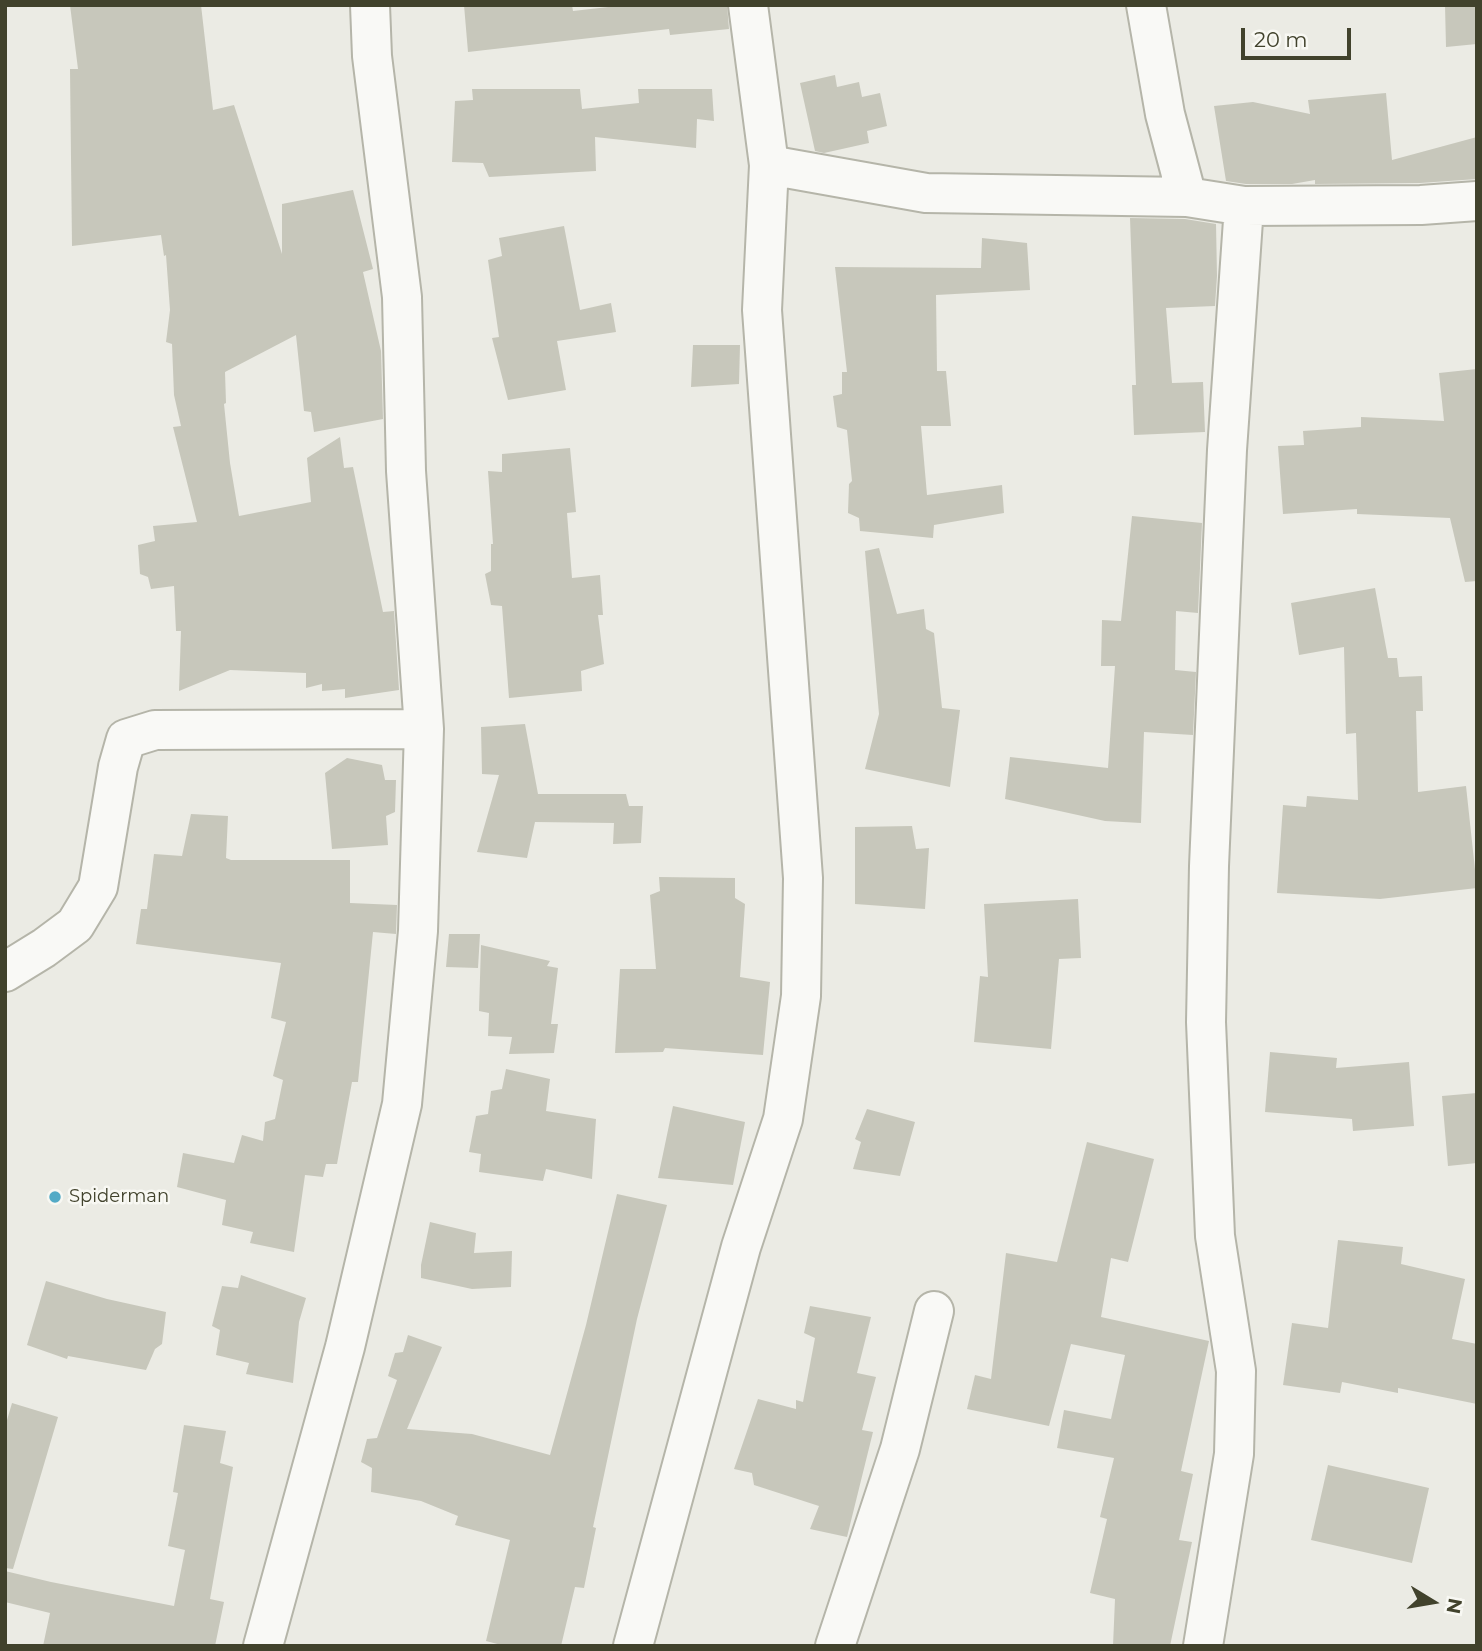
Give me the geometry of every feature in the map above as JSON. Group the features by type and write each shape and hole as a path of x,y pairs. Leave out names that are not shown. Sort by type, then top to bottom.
{"street":[{"path":"263,1646 345,1347 402,1104 418,931 424,729 406,471 402,298 372,56 370,5"},
{"path":"633,1646 741,1247 783,1119 801,996 803,878 762,310 769,165 748,5"},
{"path":"1146,5 1165,114 1187,197"},
{"path":"769,165 926,193 1187,197 1244,206 1421,205 1477,201"},
{"path":"1203,1646 1234,1454 1236,1371 1215,1236 1206,1022 1209,866 1227,450 1244,206"},
{"path":"5,972 75,925 97,887 118,767 126,739 155,730 424,729"},
{"path":"835,1646 900,1449 934,1311"}],"building":[{"path":"70,5 201,5 213,110 234,105 282,254 282,204 353,190 373,269 363,272 381,351 383,419 314,432 311,412 304,411 296,335 225,372 224,404 239,516 311,502 307,458 340,437 344,468 353,467 383,612 394,611 399,690 345,698 345,689 322,691 322,684 306,688 306,673 230,670 179,691 181,631 176,631 174,586 151,589 148,577 140,574 138,545 155,541 153,526 197,522 173,427 181,426 174,395 172,344 166,342 170,310 166,255 164,256 161,235 72,246 70,69 78,69"},
{"path":"464,5 572,5 573,11 626,5 727,5 729,29 670,35 669,29 468,52"},
{"path":"1445,5 1477,5 1477,44 1446,47"},
{"path":"835,75 837,87 859,82 862,97 880,93 887,126 867,131 869,143 824,153 815,151 800,83"},
{"path":"472,89 580,89 582,109 639,103 638,89 712,89 714,121 697,119 696,148 595,137 596,171 489,177 483,163 452,162 455,101 473,100"},
{"path":"1386,93 1392,160 1477,137 1477,179 1420,183 1315,184 1315,180 1292,184 1226,181 1214,106 1253,102 1310,114 1308,100"},
{"path":"1130,218 1185,219 1216,224 1215,306 1166,308 1172,383 1203,382 1205,432 1134,435 1132,385 1136,385"},
{"path":"564,226 580,310 611,303 616,332 557,341 566,390 508,400 492,338 499,337 488,260 502,256 499,238"},
{"path":"982,238 1027,243 1030,290 936,295 937,371 946,371 951,426 921,426 927,495 1002,485 1004,513 934,525 933,538 860,531 859,518 848,513 849,484 852,481 847,430 837,427 833,396 842,394 842,372 847,372 835,267 981,268"},
{"path":"693,345 740,345 739,384 691,387"},
{"path":"1477,369 1477,581 1465,582 1450,518 1357,514 1357,509 1283,514 1278,446 1304,445 1303,431 1361,427 1361,417 1444,421 1439,373"},
{"path":"570,448 576,512 567,513 572,578 600,575 603,615 598,615 604,664 581,671 582,691 509,698 502,606 491,605 485,574 491,571 493,544 488,471 502,472 502,454"},
{"path":"1132,516 1202,523 1198,613 1176,611 1175,670 1196,672 1193,735 1144,732 1141,823 1105,821 1005,799 1010,757 1108,768 1115,666 1101,666 1102,620 1121,621"},
{"path":"879,548 897,614 924,609 926,629 934,633 942,708 960,710 950,787 865,769 879,714 865,551"},
{"path":"1375,588 1388,658 1397,658 1399,677 1422,676 1423,711 1416,711 1418,792 1466,786 1477,888 1380,899 1277,893 1283,805 1306,807 1307,796 1358,800 1356,733 1346,734 1344,647 1299,655 1291,603"},
{"path":"525,724 538,794 626,794 629,806 643,806 641,843 613,844 614,823 535,822 527,858 477,852 499,775 482,774 481,727"},
{"path":"347,758 382,765 385,780 396,780 395,812 386,816 388,845 332,849 325,773"},
{"path":"191,814 228,816 226,858 350,860 350,903 397,905 396,934 373,932 358,1082 352,1082 337,1164 326,1164 323,1177 305,1175 294,1252 250,1243 253,1232 222,1225 226,1200 177,1187 183,1153 234,1163 242,1135 263,1141 265,1122 275,1119 283,1080 273,1076 286,1022 271,1018 281,963 136,944 141,909 147,909 154,854 182,856"},
{"path":"912,826 916,849 929,848 925,909 855,904 855,827"},
{"path":"659,877 735,878 735,898 745,904 740,977 770,982 763,1055 665,1048 663,1052 615,1053 620,969 656,969 650,895 660,891"},
{"path":"1078,899 1081,958 1059,959 1051,1049 974,1042 980,976 988,977 984,904"},
{"path":"449,934 480,934 478,968 446,967"},
{"path":"481,945 550,961 547,966 558,968 551,1024 558,1024 554,1053 509,1054 512,1037 488,1036 489,1013 479,1011"},
{"path":"1270,1052 1337,1058 1336,1068 1409,1062 1414,1126 1353,1131 1352,1119 1265,1112"},
{"path":"506,1069 550,1079 546,1111 596,1119 592,1179 546,1169 543,1181 479,1172 481,1154 469,1152 476,1116 488,1114 491,1091 502,1089"},
{"path":"1477,1093 1477,1163 1448,1166 1442,1096"},
{"path":"673,1106 745,1122 733,1185 658,1178"},
{"path":"867,1109 915,1122 900,1176 853,1169 861,1142 855,1139"},
{"path":"1087,1142 1154,1159 1128,1262 1111,1258 1101,1317 1209,1341 1181,1471 1193,1474 1179,1540 1192,1542 1170,1646 1113,1646 1115,1599 1090,1593 1107,1519 1100,1517 1114,1458 1057,1448 1064,1410 1111,1419 1125,1355 1071,1344 1049,1426 967,1409 975,1375 991,1379 1006,1253 1057,1262"},
{"path":"617,1194 667,1205 637,1319 593,1527 596,1528 584,1588 575,1587 561,1646 505,1646 486,1641 510,1540 455,1525 458,1516 421,1501 371,1492 372,1468 361,1462 367,1439 377,1438 397,1380 388,1376 395,1353 403,1352 408,1335 442,1347 407,1429 472,1434 550,1455 586,1325"},
{"path":"430,1222 476,1233 474,1253 512,1251 511,1287 472,1289 421,1278"},
{"path":"1338,1240 1403,1247 1401,1264 1465,1279 1452,1339 1477,1344 1477,1404 1398,1388 1398,1393 1342,1382 1340,1393 1283,1385 1292,1323 1328,1328"},
{"path":"241,1275 306,1298 299,1322 293,1383 246,1374 249,1363 216,1355 220,1330 212,1326 222,1286 238,1288"},
{"path":"46,1281 107,1299 166,1312 162,1344 155,1349 146,1370 68,1356 67,1359 27,1345"},
{"path":"810,1306 871,1317 857,1373 876,1377 862,1430 873,1432 847,1537 810,1529 819,1506 754,1485 752,1473 734,1469 758,1399 796,1409 796,1400 803,1402 815,1338 804,1333"},
{"path":"12,1403 58,1417 13,1569 5,1568 5,1427"},
{"path":"184,1425 226,1431 220,1463 233,1467 210,1599 224,1602 215,1646 43,1646 50,1613 5,1602 5,1571 174,1606 185,1550 168,1546 178,1493 173,1492"},
{"path":"1328,1465 1429,1488 1412,1563 1311,1540"}],"place":[{"name":"Spiderman","path":"55,1197"}]}
